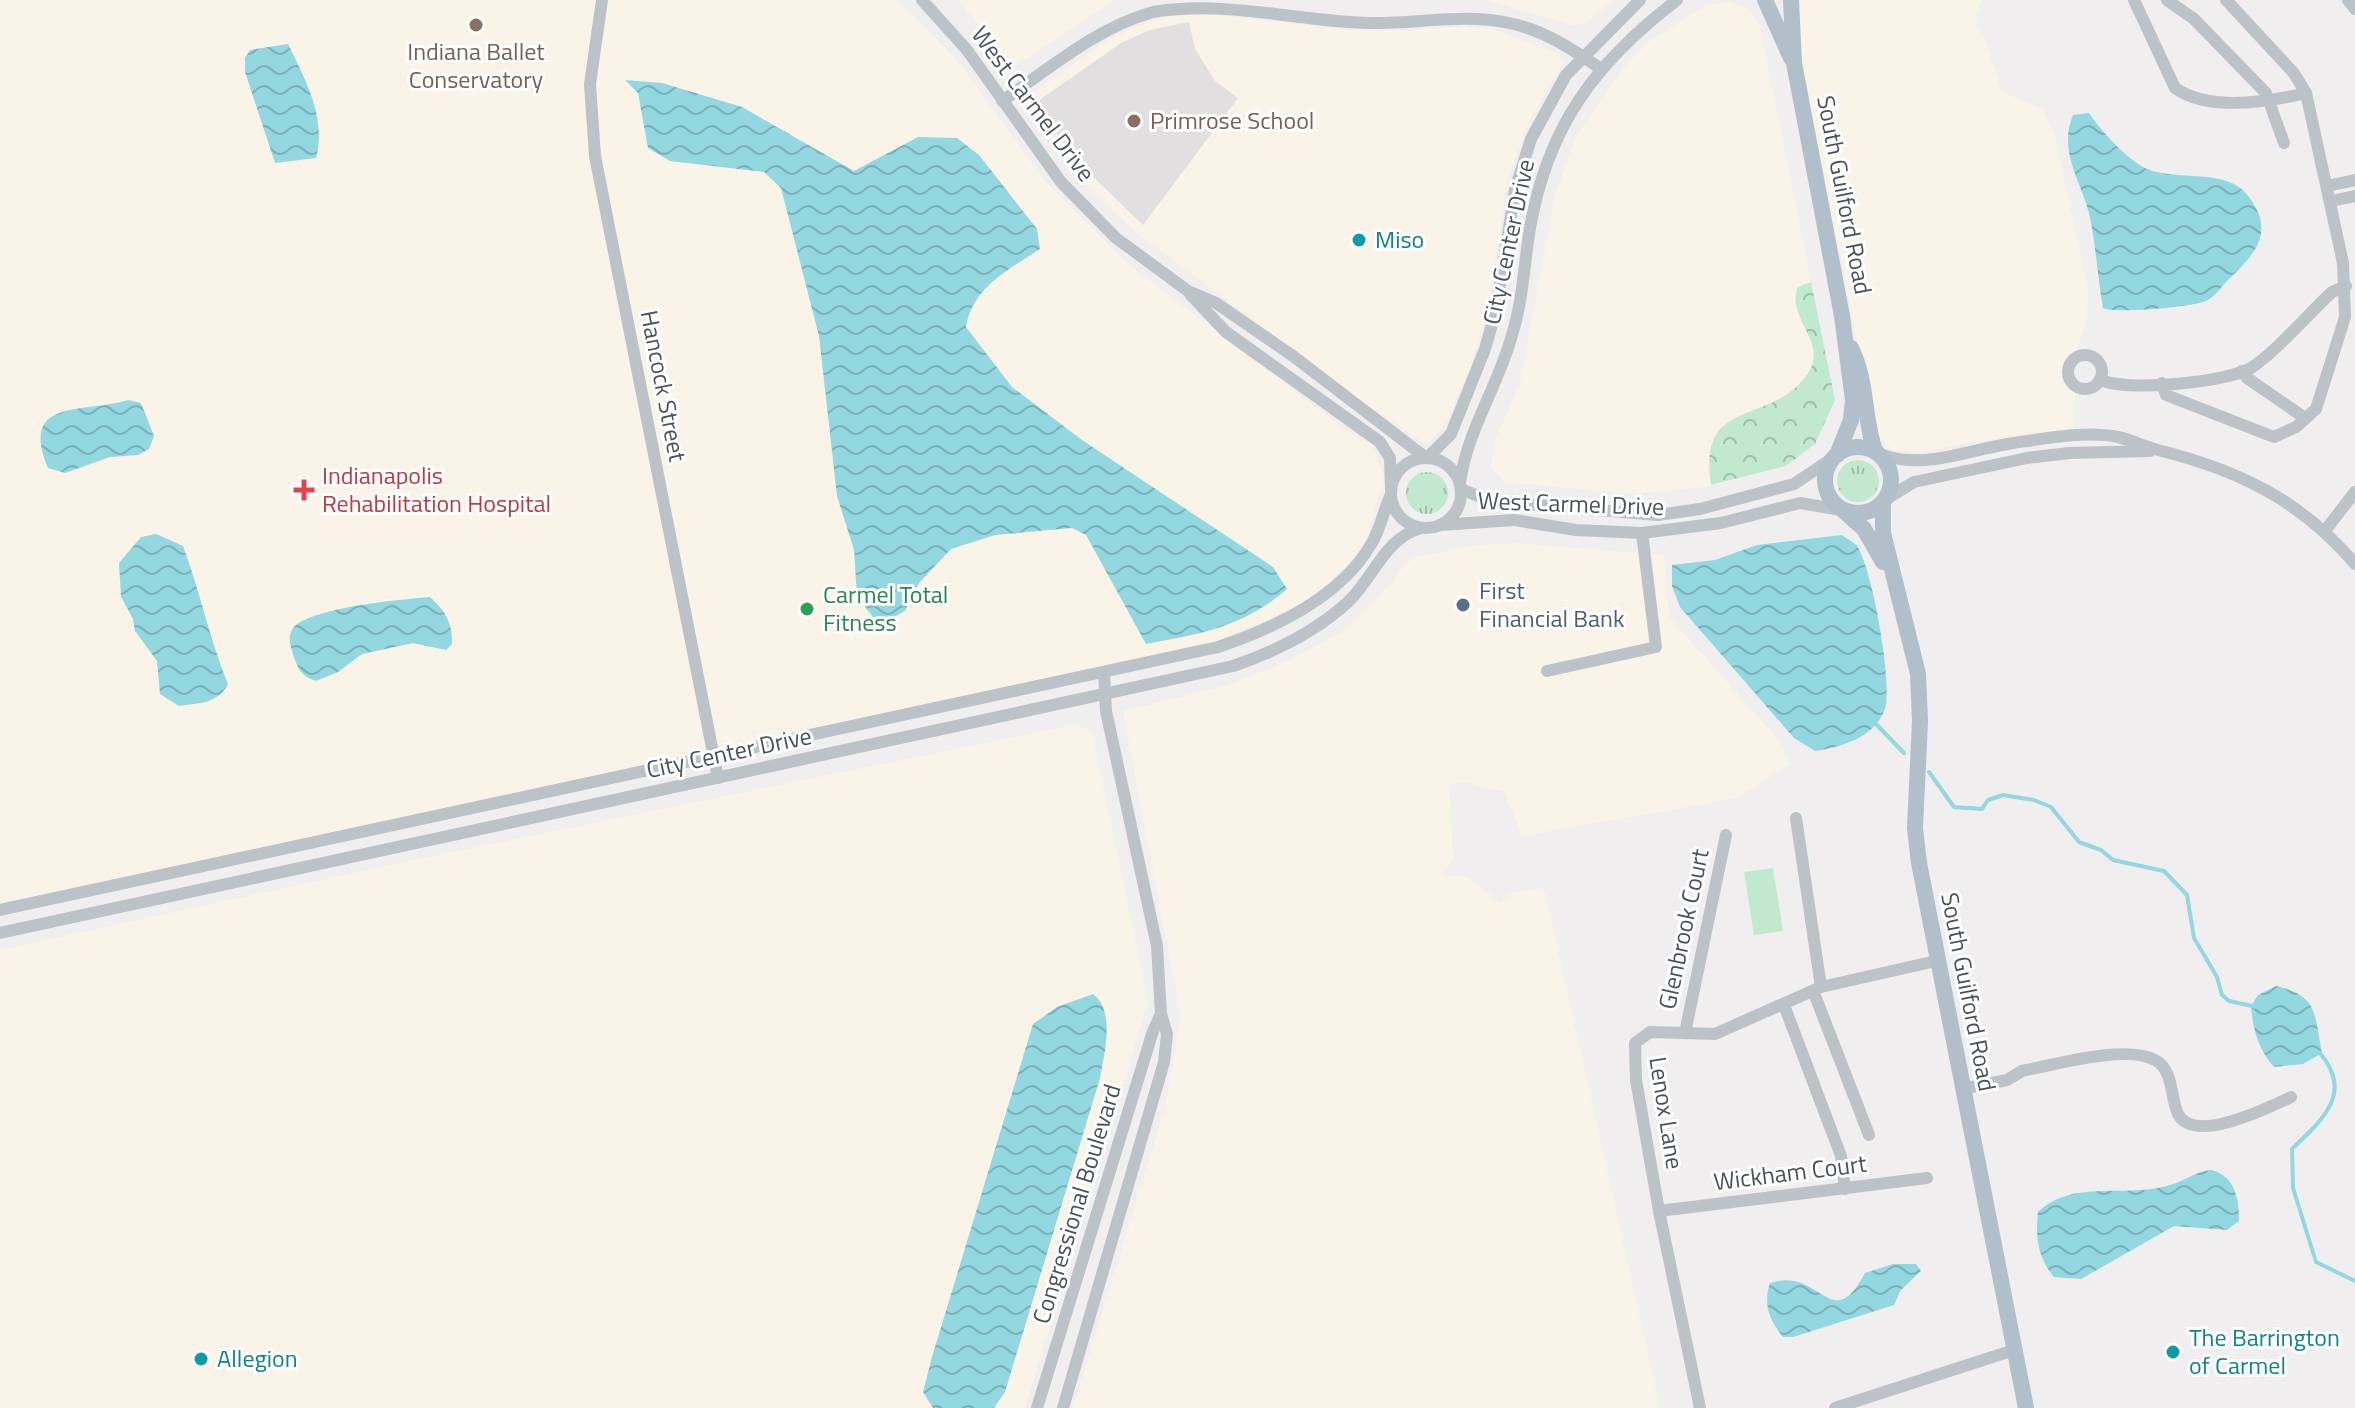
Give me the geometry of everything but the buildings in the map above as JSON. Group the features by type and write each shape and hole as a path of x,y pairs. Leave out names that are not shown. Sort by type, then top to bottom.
{"main road":[{"name":"South Guilford Road","path":"1765,0 1794,63"},
{"name":"South Guilford Road","path":"1791,0 1794,63 1845,336 1853,410 1835,456"},
{"name":"South Guilford Road","path":"1845,336 1863,384 1869,434 1876,452"},
{"path":"1857,447 1876,452 1891,474 1884,501 1865,513 1843,510 1825,488 1826,471 1835,456 1857,447"},
{"path":"1892,563 1894,506 1901,489"},
{"name":"South Guilford Road","path":"1884,501 1883,533 1918,674 1920,721 1915,828 1936,961 2026,1408"},
{"name":"South Guilford Road","path":"1843,510 1864,529 1897,583"}],"street":[{"name":"Hancock Street","path":"602,0 590,84 595,156 718,778"},
{"name":"West Carmel Drive","path":"922,0 967,50 1043,160 1116,238 1188,291 1216,303 1280,347 1427,457"},
{"name":"City Center Drive","path":"1427,457 1451,434 1485,349 1498,297 1515,190 1531,139 1549,102 1581,56 1640,0"},
{"name":"City Center Drive","path":"1460,486 1469,439 1504,364 1513,333 1530,228 1544,172 1571,109 1601,69 1677,0"},
{"path":"2134,0 2175,88 2186,95 2251,105 2306,93"},
{"path":"2167,0 2221,43 2271,101 2284,143"},
{"path":"2162,383 2166,395 2274,437 2316,409 2345,317 2346,286 2331,201 2306,93 2293,72 2226,0"},
{"path":"2348,0 2355,9"},
{"path":"1002,101 1080,47 1128,20 1198,3 1368,23 1480,18 1511,23 1545,35 1601,69"},
{"path":"2327,186 2355,180"},
{"path":"2331,201 2355,196"},
{"path":"2100,379 2141,386 2251,368 2332,292 2346,286"},
{"name":"West Carmel Drive","path":"1188,291 1226,332 1380,442 1390,458 1391,491"},
{"path":"2242,371 2247,378 2305,418"},
{"path":"1876,452 1897,460 1917,462 2006,445 2085,436 2117,437 2210,463 2251,481 2324,532 2355,564"},
{"path":"1884,501 1901,489 1923,480 2048,455 2157,450"},
{"name":"West Carmel Drive","path":"1460,486 1490,501 1550,504 1621,515 1667,515 1794,484 1835,456"},
{"path":"1427,457 1447,464 1460,486 1455,513 1440,525 1421,528 1398,514 1391,491 1400,468 1414,459 1427,457"},
{"name":"City Center Drive","path":"0,910 1218,647 1296,613 1343,578 1361,559 1379,529 1391,491"},
{"path":"2324,532 2355,492"},
{"name":"West Carmel Drive","path":"1440,525 1514,520 1576,530 1642,533 1721,523 1800,503 1843,510"},
{"name":"City Center Drive","path":"0,933 1233,666 1292,641 1343,606 1360,589 1396,541 1421,528"},
{"path":"1547,671 1656,647 1642,533"},
{"name":"Congressional Boulevard","path":"1063,1408 1164,1062 1167,1034 1161,1014 1157,946 1106,711 1104,672"},
{"path":"1796,818 1818,990 1869,1135"},
{"name":"Glenbrook Court","path":"1685,1033 1726,835"},
{"name":"Lenox Lane","path":"1700,1408 1659,1211 1633,1049 1644,1033 1715,1034 1818,990 1936,961"},
{"path":"1784,1005 1841,1156 1845,1189"},
{"name":"Congressional Boulevard","path":"1037,1408 1153,1031 1161,1014"},
{"path":"1962,1089 2007,1080 2022,1071 2127,1055 2153,1058 2166,1069 2177,1113 2182,1120 2195,1126 2253,1116 2291,1097"},
{"name":"Wickham Court","path":"1659,1211 1927,1178"},
{"path":"1835,1408 2014,1350"}],"shaded area":[{"path":"0,0 898,0 958,61 1045,181 1128,264 1346,430 1372,444 1384,477 1367,538 1358,557 1304,603 1218,641 0,905"},
{"path":"958,0 1114,0 1018,65 1011,65"},
{"path":"1487,0 1614,0 1586,23 1574,26"},
{"path":"1795,0 1982,0 1976,17 1978,28 1985,39 2002,92 2043,109 2055,136 2089,295 2084,328 2066,385 2075,393 2074,431 2032,432 1916,453 1892,449 1876,434 1801,61"},
{"path":"1730,1 1749,9 1759,23 1835,400 1815,444 1786,466 1706,487 1629,494 1505,482 1491,468 1494,443 1520,383 1556,192 1576,136 1625,66 1652,39 1706,5"},
{"path":"1213,14 1347,30 1409,31 1461,26 1496,30 1560,54 1563,64 1530,119 1506,189 1488,306 1471,365 1447,421 1430,442 1421,441 1359,399 1137,233 1079,180 1024,106 1031,94 1108,40 1137,26 1171,16"},
{"name":"Primrose School","path":"1189,22 1195,49 1215,81 1238,98 1143,225 1081,165 1034,104 1121,43 1150,30"},
{"path":"1515,543 1664,555 1669,617 1778,739 1790,764 1738,798 1522,836 1504,792 1465,782 1449,785 1453,858 1443,875 1467,877 1501,903 1512,892 1544,888 1660,1408 1073,1408 1165,1108 1181,1017 1123,711 1225,686 1288,661 1341,632 1392,583 1405,564 1416,557 1478,545"},
{"path":"1073,725 1089,729 1093,738 1148,1003 1025,1408 0,1408 0,950 418,859"}],"green space":[{"path":"1811,282 1835,400 1815,444 1786,466 1711,485 1710,456 1715,437 1726,424 1776,401 1793,390 1808,373 1813,362 1813,351 1797,309 1796,298 1798,287"},
{"path":"1858,460 1873,466 1879,481 1873,496 1858,502 1843,496 1837,481 1843,466"},
{"path":"1427,472 1442,478 1448,493 1442,508 1427,514 1412,508 1406,493 1412,478"},
{"path":"1773,868 1783,931 1754,935 1744,872"}],"water":[{"path":"288,44 312,99 319,143 316,158 275,163 245,72 245,58 250,50"},
{"path":"625,80 662,83 742,107 854,171 918,137 957,138 979,155 1037,229 1040,249 993,281 976,301 966,327 1012,387 1082,440 1273,567 1287,589 1254,612 1221,627 1146,644 1086,535 1072,528 995,535 951,549 919,583 905,611 879,625 857,596 854,550 837,496 819,336 781,188 764,172 670,161 648,148 638,93"},
{"path":"2089,113 2114,144 2145,168 2215,178 2240,187 2249,197 2261,222 2258,243 2246,262 2215,295 2198,303 2154,309 2103,308 2091,222 2073,169 2068,143 2073,115"},
{"path":"128,400 141,403 154,436 149,449 138,455 110,457 65,473 48,468 41,445 42,429 49,419 75,409"},
{"path":"156,534 183,546 228,684 224,691 207,701 179,706 160,694 157,661 135,631 133,619 121,597 119,563 141,537"},
{"path":"1842,535 1857,546 1869,577 1884,652 1887,695 1880,719 1865,734 1846,744 1815,751 1794,738 1680,607 1672,586 1672,565 1715,560 1757,545"},
{"path":"430,597 444,612 449,624 452,644 446,650 413,643 362,654 338,672 316,681 299,668 290,639 292,630 300,622 334,610"},
{"path":"2276,986 2300,995 2307,1001 2315,1017 2322,1053 2303,1064 2274,1067 2257,1038 2251,1006 2258,995"},
{"path":"1093,994 1104,1011 1107,1033 1100,1078 1005,1392 994,1408 933,1408 923,1392 932,1357 1033,1024 1057,1007"},
{"path":"2211,1170 2231,1183 2237,1197 2239,1221 2227,1230 2174,1226 2081,1279 2054,1277 2044,1262 2038,1239 2038,1212 2052,1202 2084,1192 2153,1189"},
{"path":"1893,1264 1916,1264 1921,1271 1901,1290 1894,1305 1793,1337 1783,1337 1771,1318 1767,1305 1770,1283 1787,1280 1802,1283 1833,1300 1843,1299 1853,1291 1865,1273"}],"waterway":[{"path":"1875,723 1904,753"},
{"path":"1929,772 1954,807 1982,809 1988,800 2003,795 2034,800 2051,807 2079,842 2101,850 2113,860 2164,871 2187,895 2194,938 2217,977 2222,995 2229,1001 2257,1007"},
{"path":"2319,1052 2334,1080 2334,1093 2323,1116 2292,1149 2293,1188 2316,1262 2355,1281"}],"place":[{"name":"Indiana Ballet Conservatory","path":"476,25"},
{"name":"Primrose School","path":"1134,121"},
{"name":"Miso","path":"1359,240"},
{"name":"Indianapolis Rehabilitation Hospital","path":"304,490"},
{"name":"First Financial Bank","path":"1463,605"},
{"name":"Carmel Total Fitness","path":"807,609"},
{"name":"The Barrington of Carmel","path":"2173,1352"},
{"name":"Allegion","path":"201,1359"}]}
